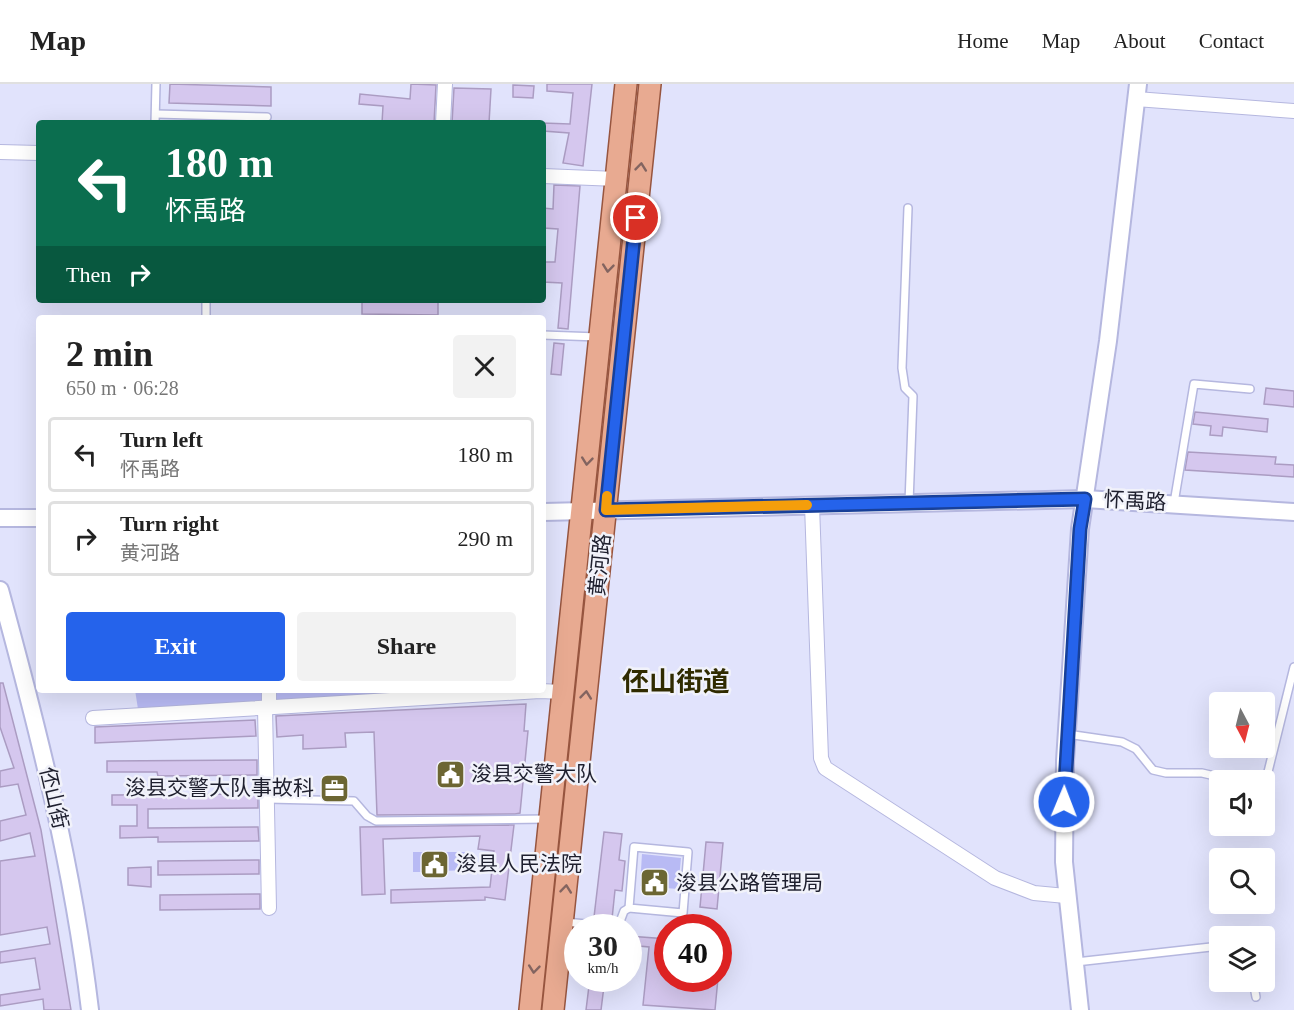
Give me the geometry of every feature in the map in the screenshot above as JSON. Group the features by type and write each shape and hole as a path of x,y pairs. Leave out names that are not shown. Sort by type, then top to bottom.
{"main road":[{"name":"黄河路","path":"530,1010 626,84"},
{"name":"黄河路","path":"553,1010 650,84"}],"street":[{"path":"443,120 445,84"},
{"path":"1080,1010 1064,862 1067,734 1080,529 1108,341 1137,91 1294,111"},
{"path":"0,152 36,153"},
{"path":"546,176 617,179"},
{"name":"怀禹路","path":"546,512 1085,499 1173,502 1294,512"},
{"path":"812,505 821,747 825,768 995,878 1034,893 1066,896"},
{"path":"0,518 36,518"},
{"name":"伾山街","path":"0,590 57,810 75,897 90,1010"},
{"path":"546,693 563,692"},
{"path":"269,693 269,908"},
{"path":"93,718 543,693"}],"lane":[{"path":"155,120 156,84"},
{"path":"156,114 267,117"},
{"path":"908,208 902,368 905,388 913,396 909,503"},
{"path":"546,335 600,337"},
{"path":"1173,502 1194,384 1250,389"},
{"path":"1268,770 1294,667"},
{"path":"1067,734 1122,742 1136,749 1153,770 1166,773 1209,775"},
{"path":"268,799 354,801 366,816 376,821 550,819"},
{"path":"563,922 618,927 624,911 629,909 682,913 688,852 634,847 629,909"},
{"path":"1074,962 1209,947"},
{"path":"1255,992 1256,997"}],"shaded area":[{"path":"135,693 393,693 138,709"},
{"path":"413,852 437,852 438,872 413,872"},
{"path":"441,852 467,852 468,870 441,871"},
{"path":"642,854 681,858 678,889 640,886"}],"building":[{"path":"170,84 271,87 271,106 169,103"},
{"path":"411,84 436,85 434,120 382,120 383,106 359,104 360,94 410,99"},
{"path":"547,84 592,84 583,166 563,163 569,133 546,131 546,123 570,124 573,93 547,91"},
{"path":"513,85 534,86 533,98 513,97"},
{"path":"454,88 491,89 489,120 452,120"},
{"path":"554,185 580,186 568,329 558,328 562,283 546,282 546,262 555,262 558,229 546,228 546,208 553,209"},
{"path":"362,303 438,303 438,315 362,314"},
{"path":"554,343 564,344 561,375 551,374"},
{"path":"1266,388 1294,391 1294,407 1264,404"},
{"path":"1195,412 1268,419 1267,432 1223,427 1222,436 1210,435 1211,426 1193,424"},
{"path":"1188,452 1276,457 1275,464 1294,465 1294,477 1185,470"},
{"path":"0,683 3,683 41,830 71,1010 44,1010 43,999 0,1006 0,995 40,989 35,958 0,963 0,952 50,944 47,927 0,935 0,861 35,856 30,833 0,841 0,821 26,815 18,784 0,787 0,771 14,768 0,727"},
{"name":"浚县交警大队","path":"526,704 524,731 528,731 520,813 515,814 377,815 374,732 345,733 346,747 303,749 303,735 277,737 276,716"},
{"path":"255,720 256,736 95,743 95,727"},
{"path":"257,760 257,775 158,776 157,772 107,772 107,761"},
{"path":"258,794 258,808 148,809 148,828 258,827 259,841 158,842 158,837 120,838 120,826 137,826 137,805 112,805 112,795"},
{"path":"514,825 505,900 485,897 485,900 391,903 391,890 490,887 494,851 478,849 480,836 383,839 385,894 362,895 360,827"},
{"path":"604,832 622,834 619,860 625,861 622,891 615,890 613,914 594,914"},
{"path":"706,842 723,843 717,909 700,907"},
{"path":"259,860 259,874 158,875 158,861"},
{"path":"151,867 151,887 128,885 128,868"},
{"path":"260,894 260,909 160,910 160,895"},
{"path":"642,937 654,938 654,992 717,992 715,1010 643,1005 649,947 642,946"},
{"path":"588,992 603,992 601,1010 586,1010"}],"slow traffic":[{"path":"607,496 606,510 807,505"}],"place":[{"name":"浚县交警大队","path":"450,774"},
{"name":"浚县交警大队事故科","path":"335,788"},
{"name":"浚县人民法院","path":"435,864"},
{"name":"浚县公路管理局","path":"655,883"}],"district":[{"name":"伾山街道","path":"676,682"}],"route":[{"path":"636,218 606,510 1085,499 1080,529 1064,802"}]}
